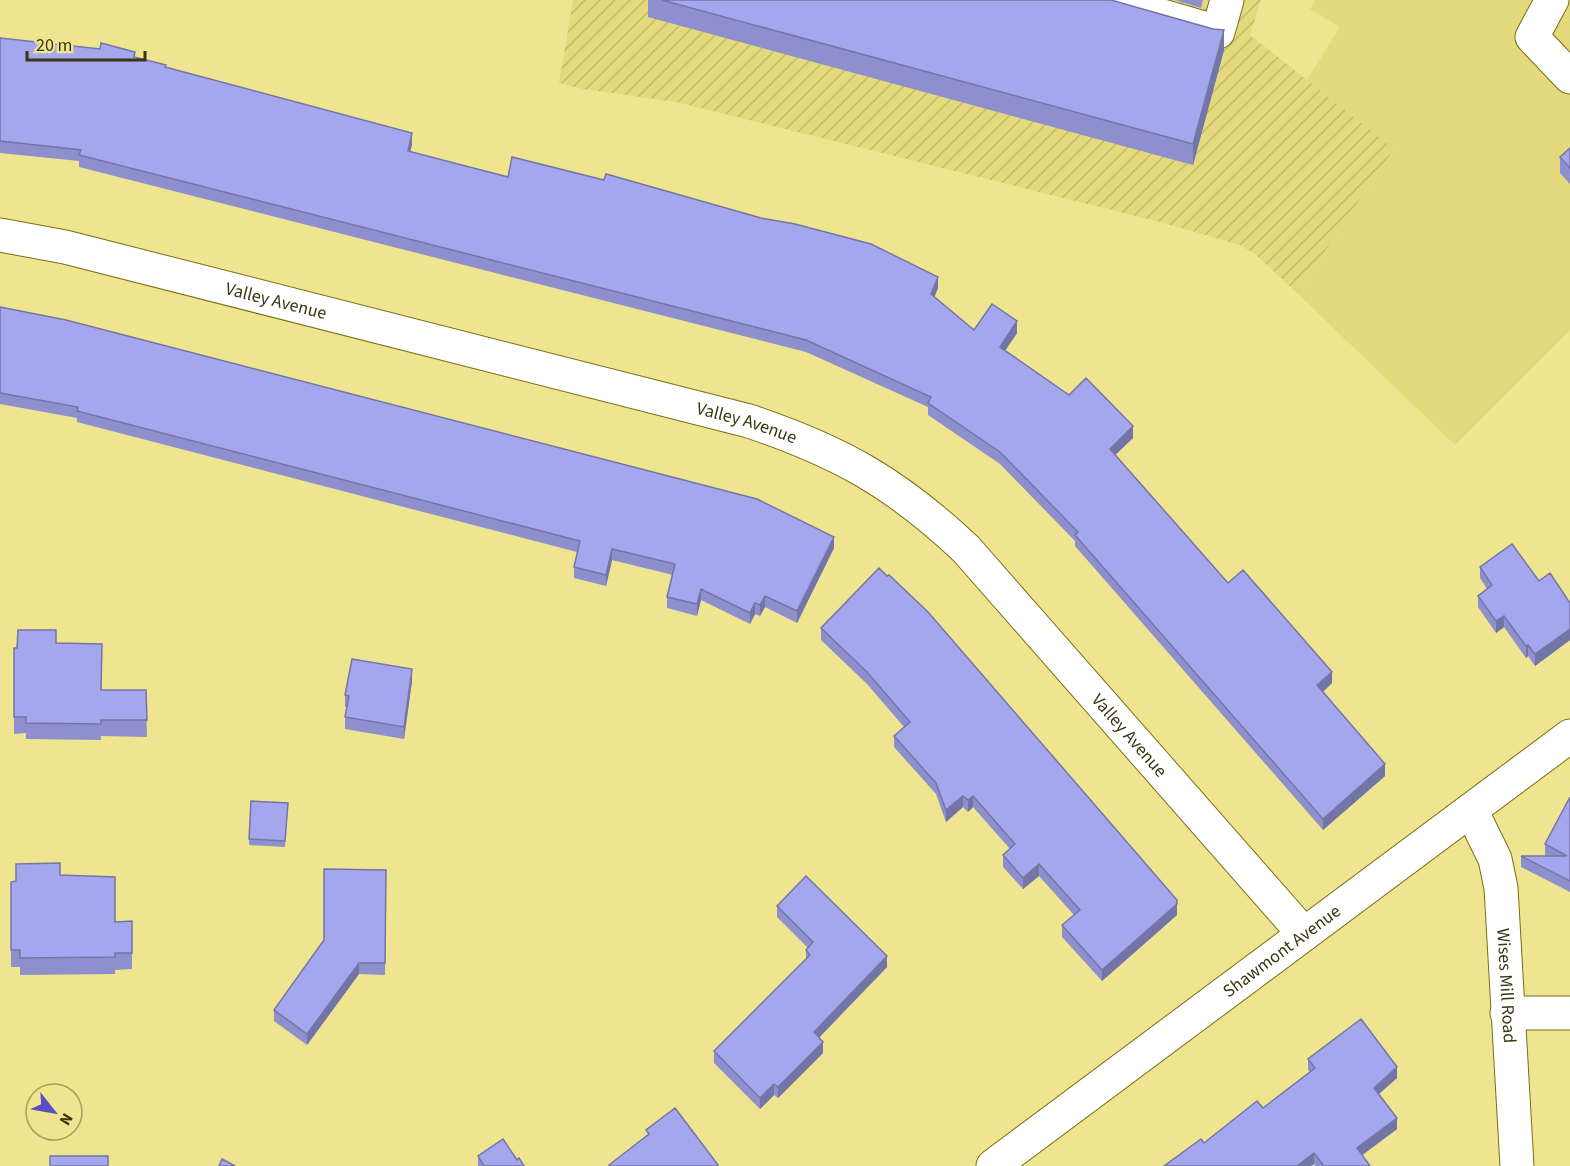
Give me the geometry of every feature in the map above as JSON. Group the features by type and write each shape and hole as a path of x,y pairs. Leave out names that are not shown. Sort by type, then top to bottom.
{"street":[{"path":"1107,0 1218,32 1227,0"},
{"path":"1552,0 1532,37 1570,77"},
{"name":"Valley Avenue","path":"0,235 65,247 750,421 792,435 867,470 933,518 966,549 1304,934"},
{"name":"Shawmont Avenue","path":"993,1166 1570,736"},
{"name":"Wises Mill Road","path":"1471,810 1495,859 1501,888 1507,1013 1514,1077 1517,1166"},
{"path":"1507,1013 1570,1013"}],"shaded area":[{"path":"573,0 1261,0 1250,35 1394,149 1297,293 1256,255 1240,245 1160,222 676,102 583,89 559,83"},
{"path":"1315,0 1570,0 1570,330 1455,445 1297,293 1394,149 1307,80 1340,27 1310,9"}],"building":[{"path":"662,0 1111,0 1213,29 1224,30 1193,144"},
{"path":"0,38 100,49 101,43 135,52 134,57 166,65 165,67 412,133 408,151 508,177 512,157 604,180 606,174 761,218 795,224 871,244 938,277 931,294 974,330 992,304 1017,321 1000,347 1069,395 1086,378 1133,426 1110,449 1228,583 1243,570 1332,672 1317,685 1385,764 1323,819 1075,535 1078,532 1000,452 928,403 931,397 806,340 79,155 81,150 0,141"},
{"path":"1570,148 1570,168 1560,157"},
{"path":"0,307 66,320 757,499 834,537 797,611 765,596 760,605 755,603 750,613 701,589 697,604 667,597 675,564 612,549 606,575 574,567 580,541 77,411 78,407 0,393"},
{"path":"1512,544 1539,581 1550,573 1570,603 1570,629 1535,654 1528,645 1526,646 1504,616 1496,621 1478,596 1492,585 1480,567"},
{"path":"879,568 928,612 1177,900 1177,904 1102,970 1062,925 1080,910 1039,864 1023,878 1003,855 1015,844 973,796 968,800 963,796 946,810 936,783 894,736 910,722 867,672 821,628"},
{"path":"18,630 56,630 56,643 102,644 101,690 146,690 147,720 101,720 101,724 26,723 26,717 14,717 14,648 17,648"},
{"path":"352,659 412,669 404,727 345,717 349,696 345,695"},
{"path":"1570,797 1570,881 1521,856 1567,856 1545,844"},
{"path":"251,801 288,803 285,841 249,839"},
{"path":"60,863 60,875 115,877 115,922 132,921 132,953 115,953 115,957 20,958 20,950 11,950 11,882 16,881 16,864"},
{"path":"324,869 386,870 385,963 359,963 307,1034 274,1010 324,940"},
{"path":"806,876 887,956 814,1032 823,1042 778,1087 774,1084 760,1098 714,1051 810,955 806,950 813,942 777,906"},
{"path":"1361,1019 1397,1067 1374,1088 1397,1118 1357,1148 1370,1166 1324,1166 1314,1153 1297,1166 1164,1166 1201,1139 1204,1143 1257,1101 1263,1108 1315,1068 1308,1059"},
{"path":"675,1108 717,1166 609,1166 649,1134 646,1130"},
{"path":"503,1139 517,1160 519,1158 524,1166 484,1166 478,1156"},
{"path":"50,1156 108,1156 108,1166 50,1166"},
{"path":"222,1159 235,1166 219,1166"}]}
